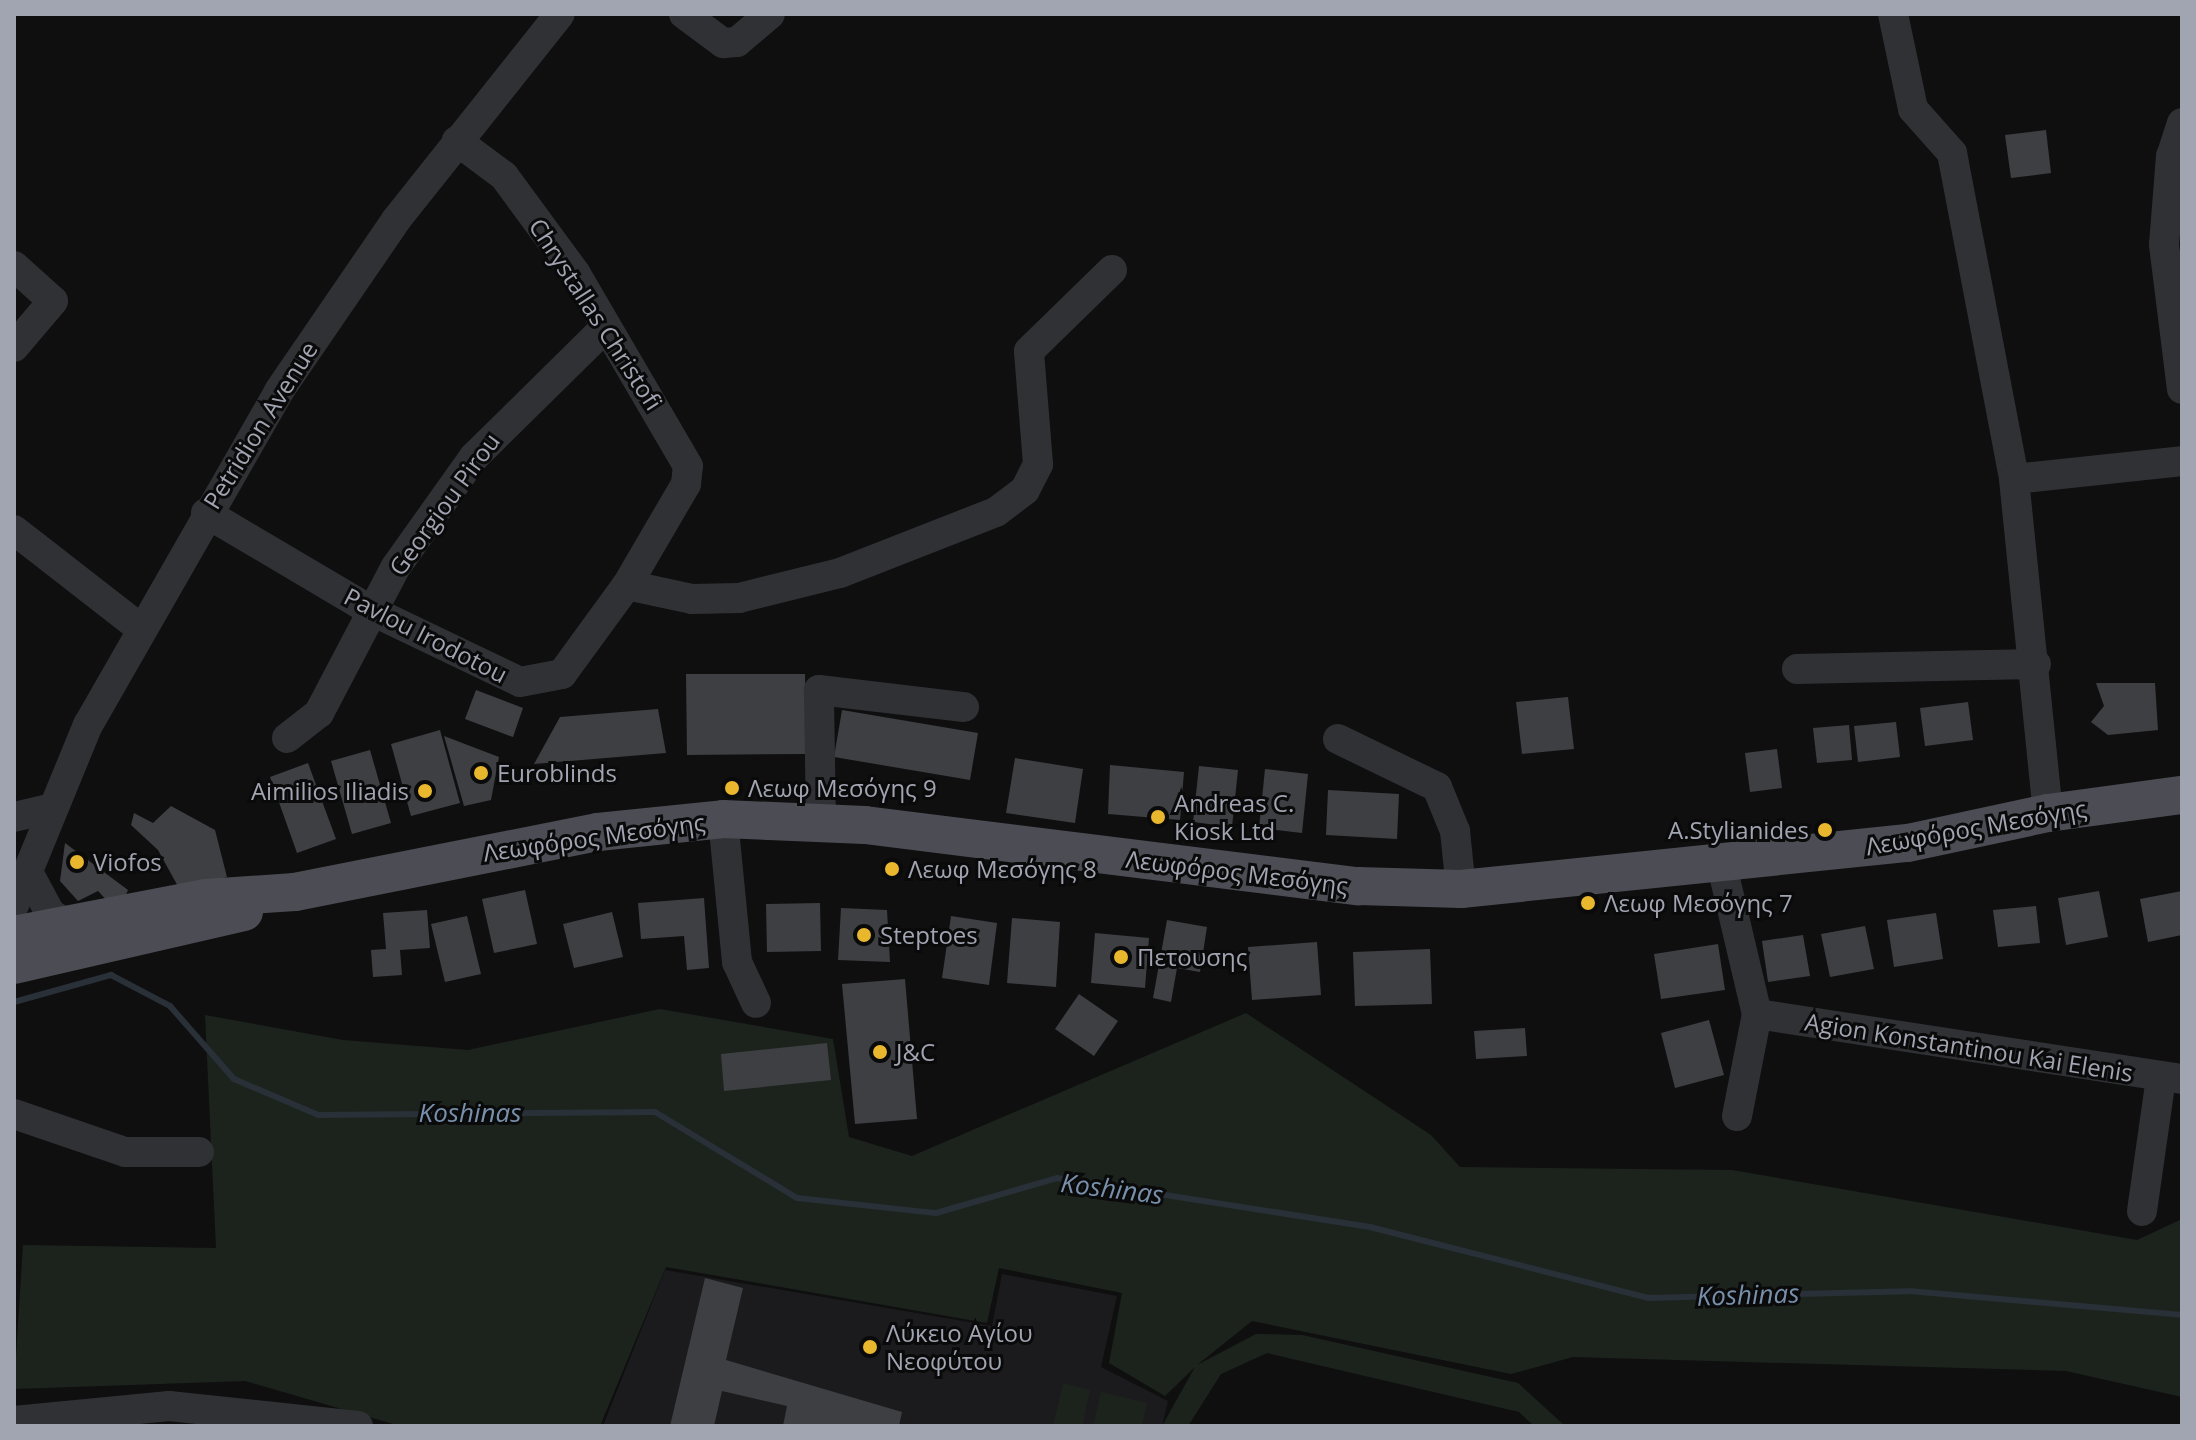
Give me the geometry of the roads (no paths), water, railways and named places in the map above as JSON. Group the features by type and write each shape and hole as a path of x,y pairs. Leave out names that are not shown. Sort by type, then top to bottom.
{"main road":[{"name":"Λεωφόρος Μεσόγης","path":"14,935 206,898 295,892 583,834 723,819 821,824 1252,876 1461,889 1908,843 2048,813 2182,795"},
{"name":"Λεωφόρος Μεσόγης","path":"14,965 220,922 295,892"}],"street":[{"name":"Petridion Avenue","path":"14,905 30,876 49,809 140,628 206,513 335,304 457,141 560,14"},
{"path":"684,14 723,43 737,42 770,14"},
{"path":"1893,14 1913,109 1952,153 2014,479 2036,664 2048,813"},
{"path":"2182,123 2164,245 2182,389"},
{"name":"Chrystallas Christofi","path":"457,141 504,176 576,274 604,329 688,466"},
{"path":"627,585 692,599 739,598 840,573 996,512 1025,490 1038,464 1029,351 1112,270"},
{"path":"14,347 53,301 17,275"},
{"name":"Georgiou Pirou","path":"287,738 319,713 370,610 474,457 604,329"},
{"path":"2014,479 2182,461"},
{"name":"Pavlou Irodotou","path":"206,513 370,610 535,685 571,664 627,585 686,484 688,466"},
{"path":"14,530 140,628"},
{"path":"1797,669 2036,664"},
{"path":"821,824 819,690 964,707"},
{"path":"1338,739 1437,787 1455,831 1461,889"},
{"path":"14,817 49,809"},
{"path":"723,819 737,962 756,1003"},
{"path":"1721,862 1757,1014 1737,1116"},
{"path":"30,876 50,913 67,925 83,923"},
{"name":"Agion Konstantinou Kai Elenis","path":"1757,1014 2172,1078"},
{"path":"2142,1211 2172,1078"},
{"path":"14,1114 125,1152 199,1152"},
{"path":"14,1421 169,1406 358,1426"}],"waterway":[{"name":"Koshinas","path":"14,1002 111,975 170,1006 234,1079 318,1115 655,1112 797,1198 936,1213 1057,1178 1370,1227 1648,1298 1909,1291 2182,1315"}],"place":[{"name":"Euroblinds","path":"481,773"},
{"name":"Λεωφ Μεσόγης 9","path":"732,788"},
{"name":"Aimilios Iliadis","path":"425,791"},
{"name":"Andreas C. Kiosk Ltd","path":"1158,817"},
{"name":"A.Stylianides","path":"1825,830"},
{"name":"Viofos","path":"77,862"},
{"name":"Λεωφ Μεσόγης 8","path":"892,869"},
{"name":"Λεωφ Μεσόγης 7","path":"1588,903"},
{"name":"Steptoes","path":"864,935"},
{"name":"Πετουσης","path":"1121,957"},
{"name":"J&C","path":"880,1052"},
{"name":"Λύκειο Αγίου Νεοφύτου","path":"870,1347"}]}
